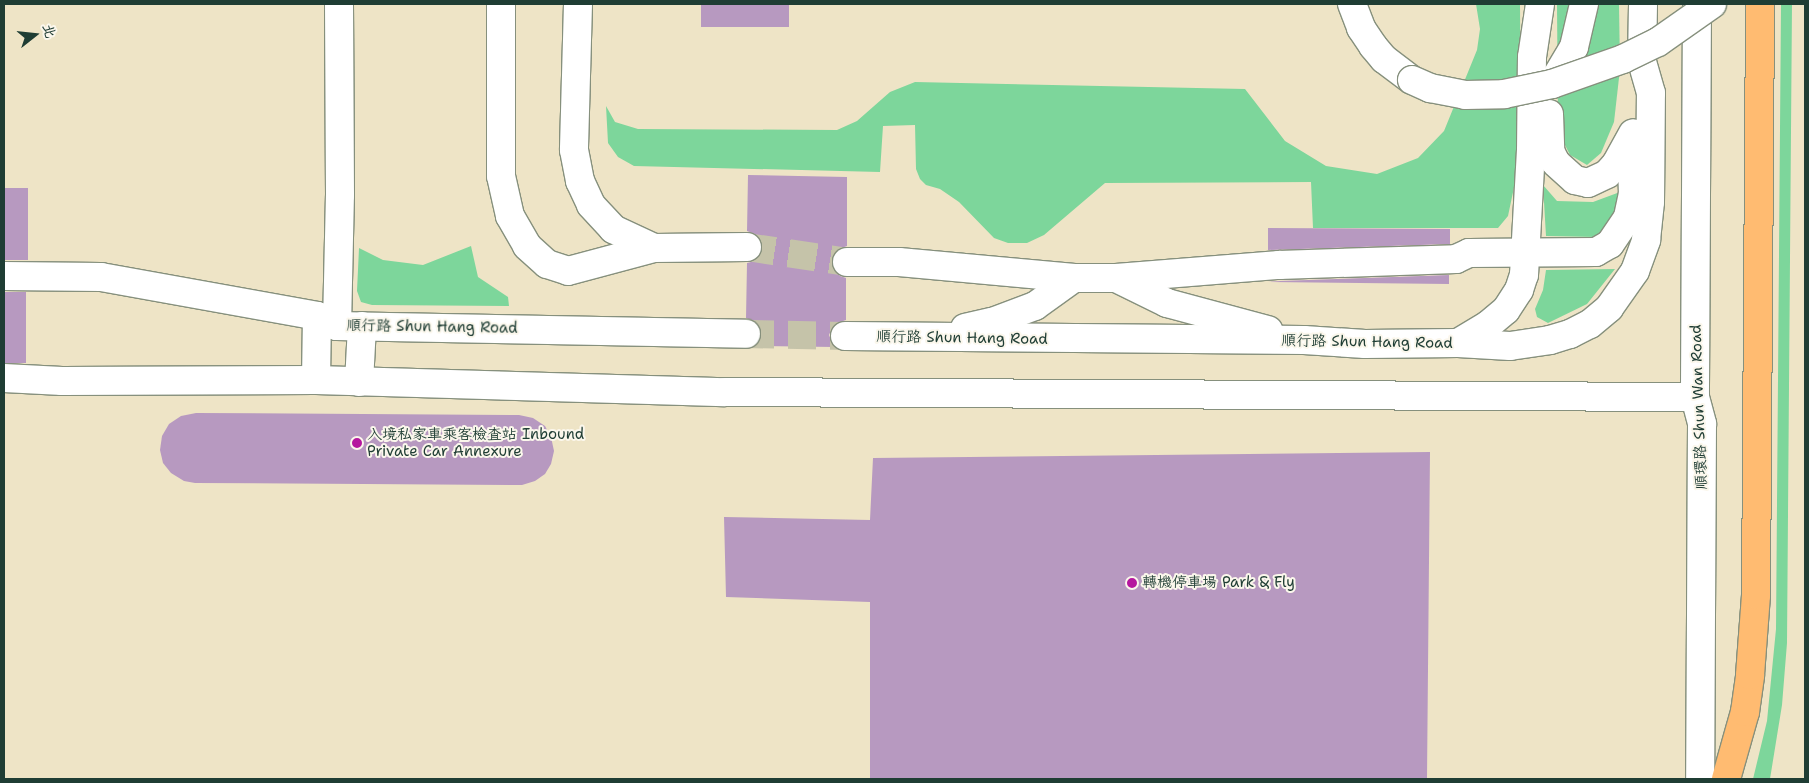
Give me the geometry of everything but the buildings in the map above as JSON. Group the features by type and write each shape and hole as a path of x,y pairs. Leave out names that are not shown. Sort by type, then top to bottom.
{"highway":[{"path":"1726,779 1745,712 1750,675 1756,595 1760,4"}],"lane":[{"path":"339,4 339,323 359,382"},
{"path":"501,4 501,176 510,216 527,246 546,264 568,271 654,248 747,246"},
{"path":"578,4 574,150 580,181 591,205 613,229 654,248"},
{"path":"1352,4 1361,28 1384,60 1412,80 1430,88 1465,95 1504,94 1552,84 1623,59 1658,42 1712,4"},
{"path":"1552,84 1574,47 1584,4"},
{"name":"順行路 Shun Hang Road","path":"845,336 1304,340 1365,344 1458,343 1510,346 1550,340 1590,324 1609,308 1623,291 1635,271 1646,240 1650,202 1651,93 1642,62 1643,4"},
{"name":"順環路 Shun Wan Road","path":"1697,4 1696,397 1702,424 1700,779"},
{"path":"1540,8 1548,59 1550,151 1556,162 1575,180 1588,182 1597,180 1607,174 1616,164 1633,133"},
{"path":"1458,343 1488,325 1506,310 1520,290 1526,252 1525,227 1531,151 1532,57 1540,8"},
{"path":"847,262 926,264 1074,278 1116,278 1279,266 1456,259 1469,253 1596,252 1610,244 1628,217 1633,194 1634,89 1642,62"},
{"name":"順行路 Shun Hang Road","path":"4,276 100,277 339,323 746,334"},
{"path":"917,338 992,322 1036,306 1074,278"},
{"path":"1116,278 1167,303 1304,340"},
{"path":"316,380 339,323"},
{"path":"4,378 62,381 316,380 725,392 1696,397"}],"green space":[{"path":"1476,4 1520,4 1521,154 1508,216 1498,228 1313,228 1311,182 1105,183 1044,235 1027,243 1008,243 994,238 959,202 940,189 926,185 920,179 916,169 915,125 883,126 880,172 634,166 618,157 608,143 606,106 615,122 638,129 837,130 857,121 890,92 915,82 1245,89 1285,141 1326,166 1377,174 1418,158 1444,131 1477,50 1480,29"},
{"path":"1557,4 1619,4 1620,69 1614,122 1601,153 1587,165 1570,155 1558,131"},
{"path":"1781,4 1792,4 1787,643 1782,705 1770,779 1753,779 1767,721 1776,629"},
{"path":"1543,185 1557,201 1593,202 1620,192 1612,222 1596,237 1546,236"},
{"path":"471,246 478,277 508,297 509,306 372,305 361,302 357,291 359,248 383,260 423,265"},
{"path":"1615,269 1587,304 1548,323 1537,317 1535,309 1543,290 1546,270"}],"tunnel":[{"path":"747,247 847,262"},
{"path":"746,334 845,336"}],"place":[{"name":"入境私家車乘客檢查站 Inbound Private Car Annexure","path":"357,443"},
{"name":"轉機停車場 Park & Fly","path":"1132,583"}]}
